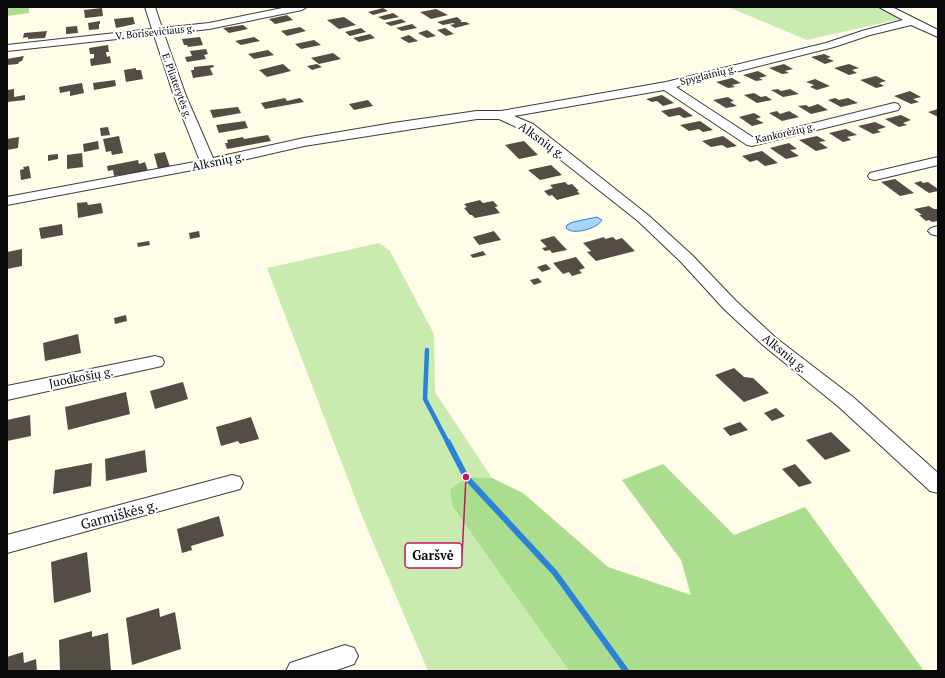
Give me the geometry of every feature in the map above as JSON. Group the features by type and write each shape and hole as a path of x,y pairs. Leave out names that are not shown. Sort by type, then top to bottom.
{"street":[{"name":"E. Pliaterytės g.","path":"150,7 180,96 208,163"},
{"name":"V. Borisevičiaus g.","path":"7,48 208,26 302,7"},
{"path":"884,7 938,34"},
{"name":"Spyglainių g.","path":"501,115 666,86 830,45 866,32 912,21"},
{"name":"Kankorėžių g.","path":"666,86 752,142 894,107"},
{"name":"Alksnių g.","path":"7,201 208,163 304,142 477,115 501,115 528,127 643,218 687,259 730,305 770,342 846,402 938,485"},
{"path":"875,176 938,161"},
{"name":"Juodkošių g.","path":"7,393 156,362"},
{"name":"Garmiškės g.","path":"7,544 232,483"},
{"path":"299,671 345,656"}],"green space":[{"path":"7,7 29,7 29,13 7,16"},
{"path":"728,7 877,7 900,19 807,40"},
{"path":"379,243 390,251 434,334 435,392 492,478 465,477 450,489 452,506 569,671 428,671 364,521 267,268"},
{"path":"663,464 734,535 805,507 924,671 569,671 452,506 450,489 466,477 492,478 523,493 608,567 691,595 681,560 622,480"}],"water":[{"path":"597,217 602,220 596,226 591,228 574,231 566,228 567,225 573,222"}],"building":[{"path":"102,8 103,16 85,18 84,10"},
{"path":"383,8 388,11 373,15 368,12"},
{"path":"436,9 448,15 431,19 420,12"},
{"path":"393,13 399,17 384,20 378,17"},
{"path":"287,15 293,20 275,24 269,19"},
{"path":"133,17 135,24 116,28 114,19"},
{"path":"344,17 356,25 339,29 327,20"},
{"path":"457,17 462,21 460,21 470,24 455,28 450,25 455,24 453,23 443,25 437,22"},
{"path":"401,19 406,22 391,26 385,23"},
{"path":"100,21 99,29 89,30 88,23"},
{"path":"412,24 417,28 402,31 396,28"},
{"path":"243,25 248,29 229,33 223,28"},
{"path":"77,26 78,33 66,34 66,27"},
{"path":"300,27 306,31 287,36 281,31"},
{"path":"361,28 366,32 350,36 345,32"},
{"path":"445,28 454,34 446,36 437,30"},
{"path":"427,30 436,36 427,38 418,33"},
{"path":"47,31 45,38 23,38 24,33"},
{"path":"370,34 375,38 359,42 353,38"},
{"path":"409,35 418,41 409,43 400,38"},
{"path":"200,37 203,45 188,47 187,45 184,45 182,39"},
{"path":"254,37 260,41 241,45 235,41"},
{"path":"314,40 321,45 301,49 295,44"},
{"path":"108,45 109,52 106,52 107,57 110,56 111,63 91,66 90,59 94,58 94,54 90,54 89,48"},
{"path":"206,49 208,54 204,55 206,59 187,62 185,57 192,56 190,51"},
{"path":"268,50 274,55 254,59 248,54"},
{"path":"333,53 341,59 319,64 311,58"},
{"path":"824,54 831,57 827,58 834,61 825,64 811,57"},
{"path":"24,56 22,61 18,64 7,65 7,59"},
{"path":"283,64 291,71 267,77 259,70"},
{"path":"317,64 322,67 312,70 307,66"},
{"path":"784,64 793,69 785,71 789,73 782,74 769,68"},
{"path":"849,64 859,68 852,70 857,73 849,75 834,68"},
{"path":"213,65 214,67 210,68 213,75 193,78 191,70 194,70 194,67"},
{"path":"136,68 136,70 141,70 143,79 126,82 124,70"},
{"path":"758,71 767,76 759,78 763,80 756,81 743,75"},
{"path":"876,76 886,81 879,83 884,86 876,88 860,80"},
{"path":"732,78 741,83 732,85 735,87 728,88 716,82"},
{"path":"815,79 830,86 817,90 810,87 814,85 806,82"},
{"path":"115,80 116,86 94,90 93,83"},
{"path":"82,83 84,93 70,96 70,91 60,93 59,87"},
{"path":"14,89 14,97 25,95 25,100 7,102 7,90"},
{"path":"778,89 781,91 790,89 799,94 783,97 771,90"},
{"path":"910,91 921,97 913,99 919,102 911,104 894,96"},
{"path":"754,93 761,97 766,96 772,100 757,103 744,95"},
{"path":"662,95 674,103 663,106 657,101 652,102 646,99"},
{"path":"728,97 734,101 730,102 737,106 726,108 713,100"},
{"path":"285,98 287,101 300,98 304,102 265,109 261,103"},
{"path":"835,98 839,100 848,98 858,103 841,107 828,100"},
{"path":"368,100 373,106 354,110 349,104"},
{"path":"818,104 828,110 811,114 798,106 806,105 809,107"},
{"path":"238,107 241,113 213,118 210,110"},
{"path":"680,107 693,116 684,118 679,115 669,117 661,111"},
{"path":"938,109 938,117 928,112"},
{"path":"777,111 780,114 789,111 799,117 782,121 769,113"},
{"path":"754,113 761,117 756,119 764,123 752,126 739,117"},
{"path":"901,115 911,120 903,123 907,125 899,127 885,119"},
{"path":"245,121 248,128 219,133 216,125"},
{"path":"700,121 713,130 703,132 699,129 689,131 680,125"},
{"path":"875,122 886,127 877,130 881,132 873,134 858,126"},
{"path":"108,127 110,135 101,136 100,128"},
{"path":"846,129 857,135 847,137 851,140 843,142 829,133"},
{"path":"268,135 271,141 227,149 225,143 228,143 227,140 243,137 244,139"},
{"path":"119,136 123,153 112,155 111,151 106,152 103,139"},
{"path":"723,136 737,146 727,148 722,145 711,147 702,141"},
{"path":"817,136 826,141 819,142 828,148 816,151 799,140"},
{"path":"19,137 18,148 7,150 7,139"},
{"path":"98,141 99,149 84,152 83,144"},
{"path":"524,141 538,155 519,159 505,145"},
{"path":"789,143 797,149 790,150 799,156 786,159 770,148"},
{"path":"762,151 778,163 765,166 757,160 750,162 742,156"},
{"path":"165,152 170,167 158,169 154,154"},
{"path":"82,153 83,167 67,169 67,155"},
{"path":"58,154 58,159 48,161 48,155"},
{"path":"138,160 139,164 145,162 148,171 114,176 113,170 108,171 107,166"},
{"path":"551,165 562,175 540,180 528,170"},
{"path":"29,166 31,178 21,180 20,170 24,169 23,167"},
{"path":"895,179 914,193 900,196 881,182"},
{"path":"921,181 923,183 928,182 938,189 938,191 929,193 914,183"},
{"path":"565,182 568,185 572,184 580,194 557,200 552,195 549,196 544,191 553,188 550,185"},
{"path":"480,200 483,203 493,201 498,206 495,207 500,213 475,218 470,215 464,208 467,207 464,204"},
{"path":"87,202 88,205 101,203 103,213 78,218 77,203"},
{"path":"929,206 934,209 938,209 938,221 926,221 919,215 922,215 914,209"},
{"path":"62,224 63,235 41,239 39,228"},
{"path":"199,231 200,237 190,239 189,233"},
{"path":"494,231 501,240 479,245 473,237"},
{"path":"554,236 567,250 552,253 550,250 545,251 542,248 547,247 540,240"},
{"path":"604,237 605,239 613,237 616,240 622,238 635,251 596,261 587,252 591,251 583,243"},
{"path":"149,241 150,245 138,247 137,243"},
{"path":"22,249 22,266 7,269 7,252"},
{"path":"483,251 486,255 473,258 470,255"},
{"path":"576,257 585,268 579,270 582,273 572,276 569,272 563,274 553,263"},
{"path":"546,264 551,269 542,272 537,267"},
{"path":"538,278 542,282 534,285 530,280"},
{"path":"126,315 127,321 115,324 114,318"},
{"path":"78,334 81,353 45,361 43,343"},
{"path":"734,368 744,377 753,378 769,393 744,402 715,375"},
{"path":"183,382 188,399 155,409 150,391"},
{"path":"126,392 130,414 68,430 65,407"},
{"path":"776,408 785,416 772,421 764,413"},
{"path":"30,415 31,436 7,441 7,420"},
{"path":"251,417 259,439 240,444 238,441 221,446 216,427"},
{"path":"740,422 748,430 730,436 723,428"},
{"path":"831,432 851,451 825,460 806,440"},
{"path":"145,450 147,472 106,481 105,459"},
{"path":"92,463 91,486 53,494 55,470"},
{"path":"795,464 812,483 799,487 782,469"},
{"path":"219,516 224,536 191,546 192,550 182,553 177,529"},
{"path":"87,552 91,592 54,603 51,562"},
{"path":"159,608 160,617 175,612 181,649 132,665 126,618"},
{"path":"92,631 92,637 108,633 111,671 60,671 59,640"},
{"path":"23,652 24,663 36,659 37,671 7,671 7,657"}],"waterway":[{"path":"427,350 425,399 448,443"},
{"path":"448,442 466,477 555,573 626,671"}],"place":[{"name":"Garšvė","path":"466,477"}]}
